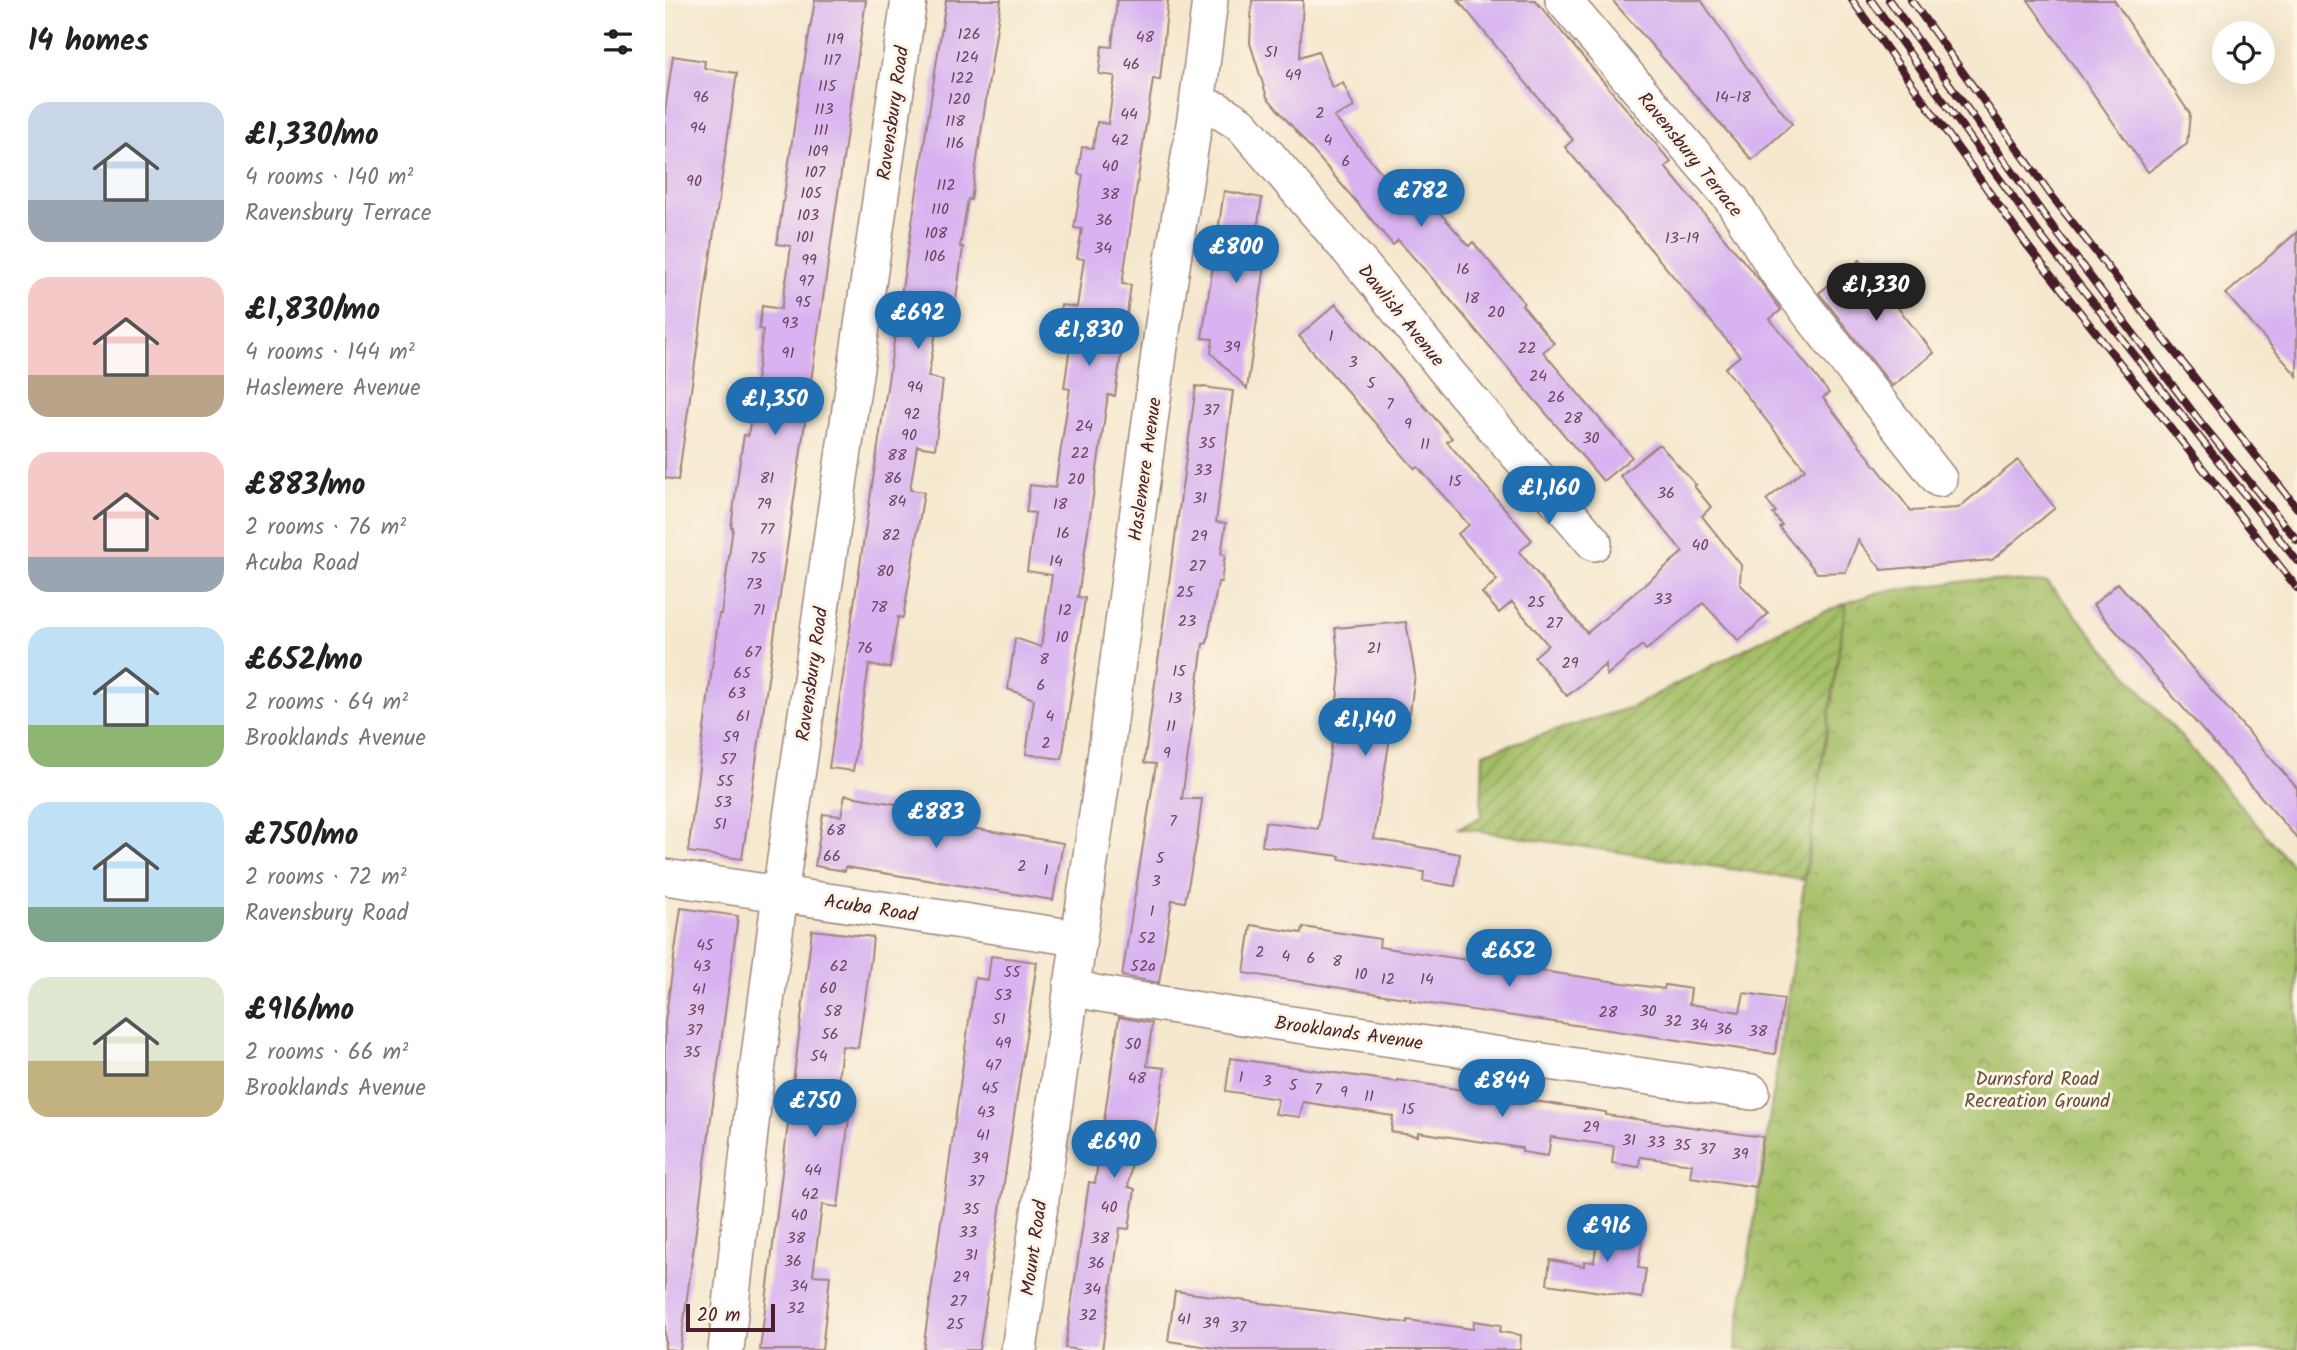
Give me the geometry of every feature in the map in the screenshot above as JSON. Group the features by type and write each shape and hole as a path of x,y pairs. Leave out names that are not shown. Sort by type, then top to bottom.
{"street":[{"name":"Ravensbury Road","path":"726,1350 755,1087 780,894 909,0"},
{"name":"Haslemere Avenue","path":"1077,938 1103,774 1210,0"},
{"name":"Ravensbury Terrace","path":"1563,0 1731,198 1779,273 1939,479"},
{"name":"Dawlish Avenue","path":"1197,105 1218,110 1242,125 1371,276 1451,377 1594,543"},
{"name":"Acuba Road","path":"665,877 1077,938"},
{"name":"Mount Road","path":"1019,1350 1077,938"},
{"name":"Brooklands Avenue","path":"1071,986 1095,993 1230,1015 1752,1092"}],"green space":[{"name":"Durnsford Road Recreation Ground","path":"1976,580 2048,583 2297,871 2297,1350 1735,1350 1846,603 1880,592"},
{"path":"1846,603 1804,880 1459,828 1481,817 1483,753 1632,707 1781,630"}],"building":[{"path":"815,0 866,0 742,859 688,852 740,460 744,435 748,436 759,360 763,330 759,329 762,306 781,309 787,276 791,246 777,244"},
{"path":"946,0 1001,0 971,200 968,199 960,247 963,247 954,314 948,313 945,334 936,332 928,377 943,380 935,449 917,446 910,490 924,492 903,618 898,617 890,668 869,665 853,771 829,768"},
{"path":"1117,0 1168,0 1160,80 1153,79 1122,284 1131,285 1115,396 1108,395 1078,597 1085,598 1062,759 1026,754 1034,699 1008,689 1015,638 1041,647 1052,575 1027,571 1035,513 1026,512 1030,485 1055,488 1070,389 1064,388 1072,333 1057,331 1061,305 1077,307 1084,259 1077,258 1082,229 1074,228 1083,175 1078,174 1082,147 1093,148 1097,122 1108,124 1115,76 1099,74 1102,46 1112,47"},
{"path":"1252,0 1303,0 1300,57 1318,51 1332,88 1343,83 1354,107 1334,117 1386,178 1398,170 1415,189 1418,188 1469,246 1473,242 1554,343 1543,352 1632,457 1603,481 1432,278 1398,240 1393,245 1267,97 1250,43"},
{"path":"1458,0 1535,0 1671,162 1665,167 1756,276 1781,310 1770,319 1829,393 1823,398 1911,511 1958,508 2018,460 2055,508 1992,560 1882,570 1858,540 1846,572 1817,573 1779,527 1782,525 1773,514 1776,512 1766,500 1805,469 1725,368 1740,356 1565,147 1573,140"},
{"path":"1612,0 1701,0 1748,69 1792,124 1752,160"},
{"path":"2028,0 2114,0 2190,114 2187,144 2148,172"},
{"path":"673,56 705,61 704,68 737,73 678,480 665,478 665,111"},
{"path":"1224,191 1262,198 1256,236 1269,238 1247,389 1211,353 1213,339 1202,338"},
{"path":"2297,232 2297,376 2226,294"},
{"path":"1860,260 1934,353 1892,386 1819,293"},
{"path":"1336,304 1452,438 1447,442 1532,540 1519,552 1587,633 1683,552 1620,476 1659,444 1696,485 1694,486 1711,507 1702,516 1741,565 1740,584 1768,614 1739,641 1703,603 1646,650 1642,645 1606,676 1606,664 1567,696 1534,657 1548,645 1512,602 1499,613 1482,593 1497,580 1458,534 1469,525 1418,467 1415,469 1299,336"},
{"path":"1196,386 1233,391 1216,522 1226,523 1221,554 1225,555 1207,643 1203,644 1182,799 1202,799 1197,839 1185,902 1172,900 1159,983 1122,976 1156,764 1144,763"},
{"path":"2118,583 2297,788 2297,838 2093,605"},
{"path":"1406,622 1415,674 1410,713 1394,712 1374,839 1460,854 1455,886 1423,881 1424,872 1339,859 1340,856 1262,846 1265,822 1318,829 1334,730 1340,671 1335,628"},
{"path":"845,795 918,808 916,819 1063,843 1053,900 845,867 845,871 815,866 823,814 841,816"},
{"path":"681,908 738,916 680,1350 677,1350 665,1349 665,1022"},
{"path":"1251,925 1302,933 1303,927 1380,939 1379,947 1664,989 1665,985 1691,989 1689,1004 1740,1012 1744,993 1784,999 1775,1054 1410,1001 1411,999 1244,973"},
{"path":"812,930 873,937 871,957 858,1048 842,1046 837,1091 852,1093 838,1207 822,1205 813,1275 830,1276 822,1350 760,1350"},
{"path":"991,956 1037,962 979,1350 923,1350 975,978 988,980"},
{"path":"1119,1017 1152,1023 1147,1066 1165,1068 1153,1145 1135,1143 1128,1187 1135,1189 1129,1229 1120,1228 1102,1350 1065,1348 1089,1182 1095,1183"},
{"path":"1230,1058 1398,1080 1606,1112 1606,1115 1763,1137 1756,1187 1690,1177 1692,1164 1640,1157 1639,1167 1612,1163 1614,1146 1551,1137 1548,1156 1522,1152 1522,1148 1418,1132 1418,1136 1391,1132 1393,1116 1303,1102 1300,1117 1275,1114 1278,1099 1226,1091"},
{"path":"1600,1220 1644,1228 1638,1268 1646,1269 1642,1298 1547,1284 1550,1260 1584,1266 1584,1261 1594,1262"},
{"path":"1175,1291 1407,1323 1408,1320 1473,1329 1474,1321 1501,1325 1500,1332 1521,1335 1520,1350 1229,1350 1168,1341"}],"railway":[{"path":"1852,0 2027,245 2297,588"},
{"path":"1871,0 2040,235 2297,561"},
{"path":"1889,0 2049,222 2198,419 2297,540"},
{"path":"1911,0 2051,195 2297,508"}]}
